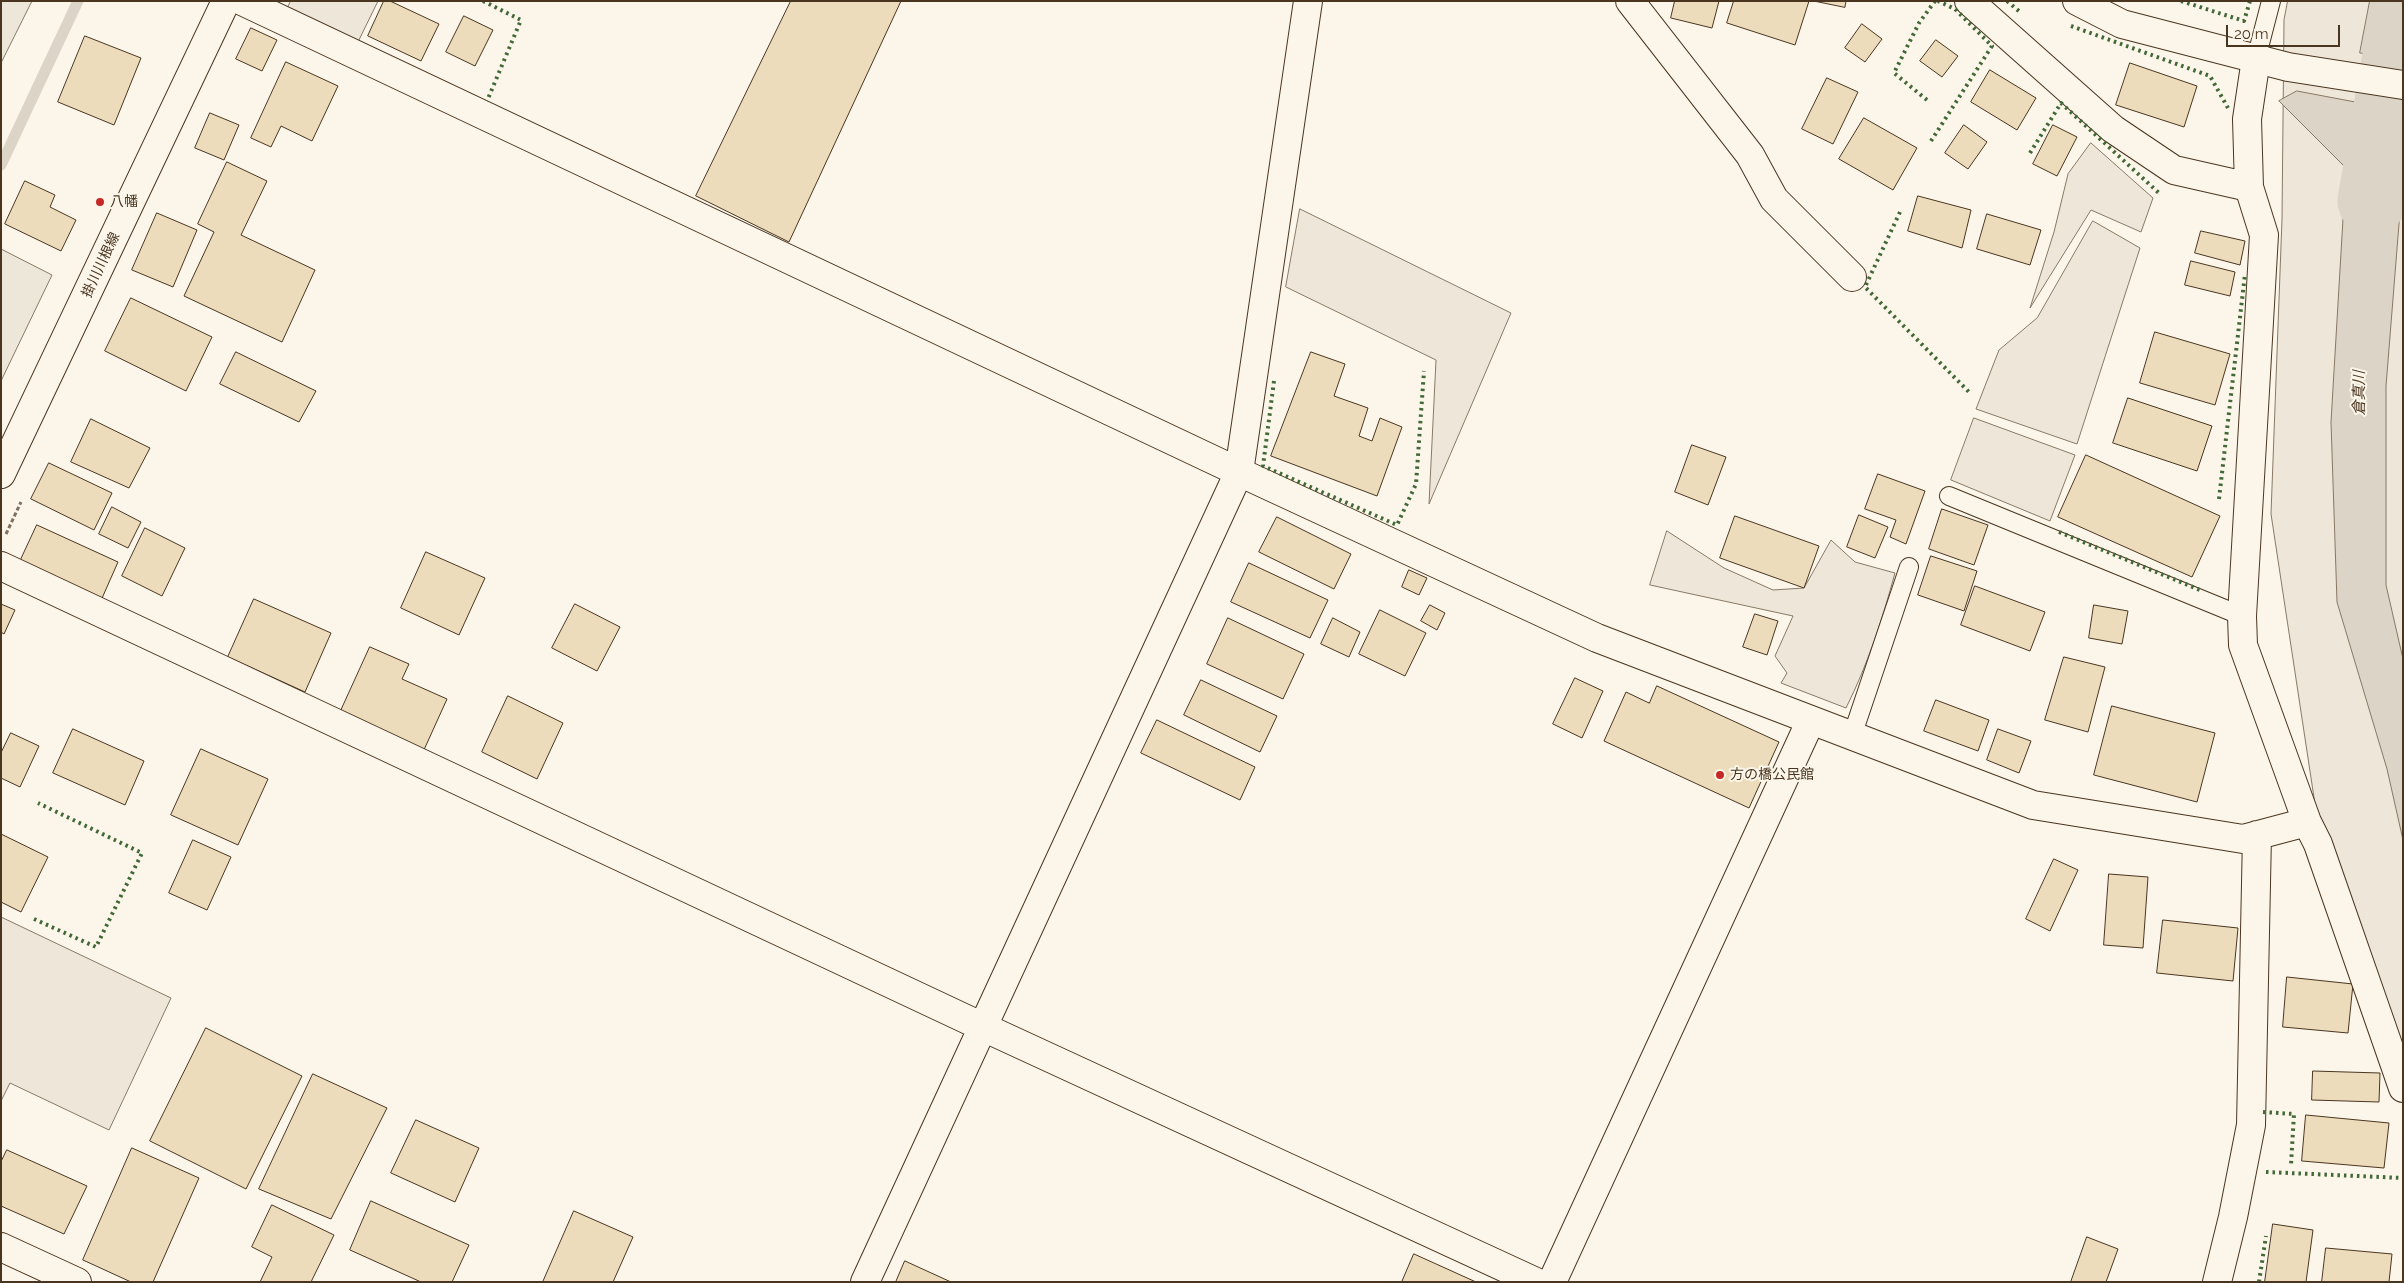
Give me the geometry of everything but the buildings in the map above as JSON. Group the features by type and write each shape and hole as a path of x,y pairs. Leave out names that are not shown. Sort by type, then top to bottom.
{"street":[{"name":"掛川川根線","path":"1,474 226,1"},
{"path":"242,1 1238,472 1597,638 2033,805 2243,839 2307,822"},
{"path":"865,1282 1238,472 1308,1"},
{"path":"1630,1 1750,155 1774,199 1852,277"},
{"path":"1969,1 2112,129 2174,170 2249,187"},
{"path":"2077,1 2122,24 2256,59 2288,67 2403,84"},
{"path":"2256,59 2247,119 2249,187 2264,235 2242,616 2243,644 2307,822 2318,844 2403,1088"},
{"path":"1,566 983,1028 1536,1282"},
{"path":"1552,1282 1811,720"},
{"path":"2217,1282 2233,1217 2251,1125 2257,835"},
{"path":"1,1247 77,1282"}],"lane":[{"path":"2256,59 2271,1"},
{"path":"1949,496 2242,616"},
{"path":"1852,736 1909,567"}],"shaded area":[{"path":"1,1 32,1 1,63"},
{"path":"291,1 378,1 357,44 286,11"},
{"path":"2288,1 2403,1 2403,1080 2323,857 2271,514 2282,219 2284,20"},
{"path":"2091,143 2153,198 2141,232 2091,210 2030,308 2054,232 2068,174"},
{"path":"1300,209 1511,313 1429,504 1436,360 1286,287"},
{"path":"2093,221 2140,248 2077,444 1976,409 1999,350 2037,318"},
{"path":"1,249 52,275 1,381"},
{"path":"1974,418 2075,455 2050,521 1951,480"},
{"path":"1667,531 1724,568 1773,590 1804,588 1831,540 1855,562 1895,573 1874,642 1846,708 1781,683 1787,673 1775,656 1793,616 1650,585"},
{"path":"1,917 171,998 109,1130 10,1083 1,1101"}],"water":[{"path":"2370,1 2403,1 2403,60 2360,53"},
{"path":"2297,91 2403,111 2403,174 2386,386 2386,585 2403,659 2403,840 2387,769 2337,602 2331,422 2346,168 2279,101"}],"waterway":[{"path":"1,165 78,1"},
{"name":"倉真川","path":"2372,201 2403,21"}],"hedge":[{"path":"483,1 521,20 487,101"},
{"path":"1927,100 1894,73 1919,23 1935,1"},
{"path":"1931,141 1992,46 1955,9 1938,1"},
{"path":"2007,1 2020,12"},
{"path":"2181,1 2244,21 2250,1"},
{"path":"2071,26 2210,76 2228,108"},
{"path":"2030,153 2061,103 2160,194"},
{"path":"1900,212 1865,287 1971,394"},
{"path":"2219,499 2245,274"},
{"path":"1274,381 1263,466 1397,525 1416,484 1424,371"},
{"path":"2059,532 2200,590"},
{"path":"34,919 96,947 142,853 38,803"},
{"path":"2263,1112 2294,1114 2291,1165"},
{"path":"2266,1172 2403,1178"},
{"path":"2259,1282 2266,1236"}],"place":[{"name":"八幡","path":"100,202"},
{"name":"方の橋公民館","path":"1720,775"}]}
